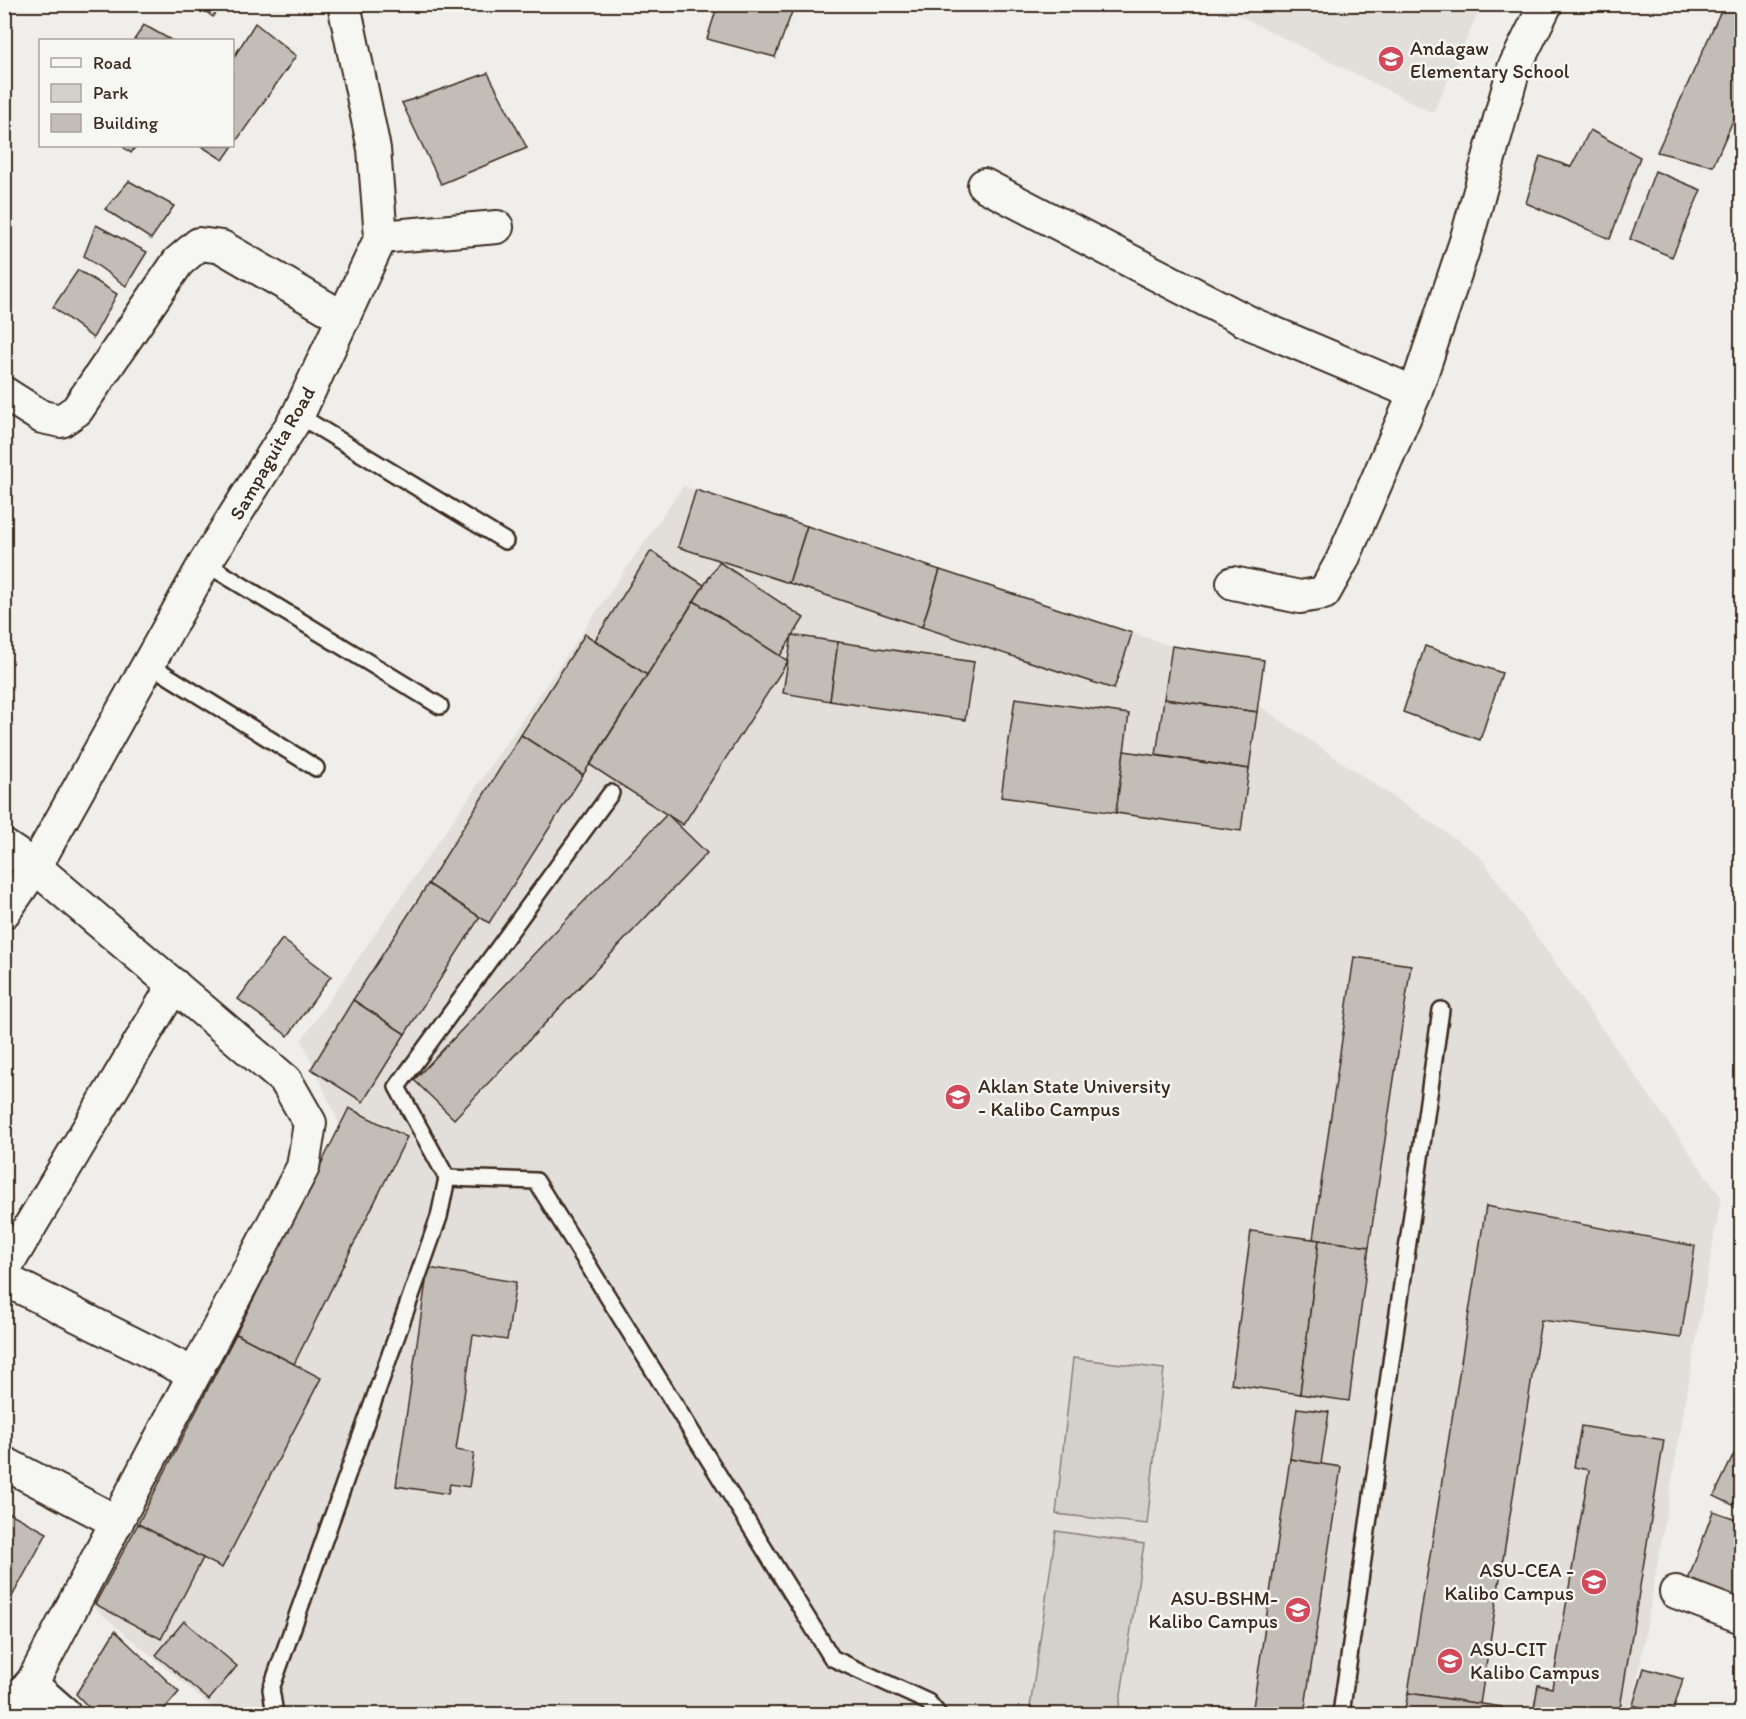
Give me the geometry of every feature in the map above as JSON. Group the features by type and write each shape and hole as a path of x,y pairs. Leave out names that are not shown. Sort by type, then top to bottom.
{"street":[{"name":"Sampaguita Road","path":"4,912 35,867 147,663 206,563 298,415 381,237 374,149 344,4"},
{"path":"1233,584 1300,597 1324,593 1342,561 1415,393 1466,241 1514,68 1546,4"},
{"path":"984,185 1252,324 1415,393"},
{"path":"381,237 497,227"},
{"path":"4,393 42,417 61,421 78,410 178,262 199,244 222,247 344,318"},
{"path":"4,846 35,867 286,1080 310,1123 303,1167 31,1685 4,1714"},
{"path":"4,1270 174,985"},
{"path":"4,1280 194,1374"},
{"path":"4,1463 117,1522"},
{"path":"1676,1592 1742,1617"},
{"path":"31,1685 64,1714"}],"lane":[{"path":"298,415 505,541"},
{"path":"206,563 440,706"},
{"path":"147,663 316,768"},
{"path":"275,1714 271,1689 439,1217 447,1178 397,1087 611,793"},
{"path":"1341,1714 1441,1011"},
{"path":"447,1178 537,1181 832,1658 928,1702 938,1714"}],"shaded area":[{"name":"Andagaw Elementary School","path":"1218,5 1482,5 1433,113"},
{"name":"Aklan State University - Kalibo Campus","path":"683,486 1172,646 1264,660 1258,705 1479,855 1721,1197 1633,1705 1657,1714 220,1714 91,1605 341,1128 302,1040"}],"green space":[{"path":"1073,1358 1164,1369 1147,1524 1056,1514"},
{"path":"1056,1531 1144,1544 1118,1714 1029,1714"}],"building":[{"path":"196,4 223,4 213,17"},
{"path":"718,4 795,4 775,57 707,39"},
{"path":"1724,4 1742,4 1742,100 1713,166 1657,152"},
{"path":"255,23 296,56 234,144 234,57"},
{"path":"144,25 169,39 135,39"},
{"path":"488,73 527,148 441,184 402,103"},
{"path":"1590,130 1640,157 1610,239 1526,203 1540,156 1571,167"},
{"path":"123,147 135,147 131,153"},
{"path":"203,147 232,147 223,160"},
{"path":"1655,171 1701,190 1672,257 1630,239"},
{"path":"129,181 174,206 151,239 105,209"},
{"path":"96,225 147,252 126,286 84,256"},
{"path":"78,270 117,294 93,338 53,307"},
{"path":"696,490 807,526 789,583 678,547"},
{"path":"807,526 940,570 922,627 789,583"},
{"path":"651,551 704,585 647,675 595,640"},
{"path":"719,562 804,618 780,656 694,601"},
{"path":"940,570 1132,633 1114,689 922,627"},
{"path":"694,601 788,661 683,825 590,765"},
{"path":"585,634 647,675 583,775 521,735"},
{"path":"792,635 838,642 830,701 783,693"},
{"path":"838,642 974,662 965,720 830,701"},
{"path":"1172,646 1264,660 1257,712 1164,699"},
{"path":"1425,646 1502,673 1480,740 1403,712"},
{"path":"1015,698 1129,714 1116,813 1001,797"},
{"path":"1164,699 1257,712 1249,769 1156,755"},
{"path":"521,735 583,775 489,923 428,884"},
{"path":"1124,751 1249,769 1241,831 1116,813"},
{"path":"667,814 707,853 454,1119 414,1080"},
{"path":"428,884 480,917 405,1034 353,1000"},
{"path":"282,939 331,976 288,1036 238,999"},
{"path":"1354,957 1411,965 1369,1247 1313,1239"},
{"path":"353,1000 405,1034 363,1102 311,1069"},
{"path":"349,1108 407,1137 294,1364 236,1334"},
{"path":"1486,1206 1695,1246 1681,1338 1541,1320 1480,1704 1408,1693"},
{"path":"1251,1231 1319,1240 1300,1394 1231,1384"},
{"path":"1319,1240 1369,1247 1349,1401 1300,1394"},
{"path":"428,1268 516,1282 507,1340 473,1335 456,1450 474,1453 469,1487 450,1484 448,1494 396,1486"},
{"path":"236,1334 321,1378 222,1568 138,1524"},
{"path":"1297,1408 1329,1412 1321,1464 1290,1459"},
{"path":"1581,1426 1664,1440 1619,1714 1533,1714 1538,1685 1552,1688 1589,1470 1574,1467"},
{"path":"1735,1452 1742,1455 1742,1502 1739,1508 1714,1496"},
{"path":"1290,1459 1341,1467 1304,1714 1252,1714"},
{"path":"4,1510 47,1533 9,1602 4,1600"},
{"path":"1713,1511 1742,1521 1742,1600 1688,1580"},
{"path":"138,1524 203,1558 161,1639 95,1604"},
{"path":"184,1621 237,1666 209,1700 156,1655"},
{"path":"115,1631 179,1692 160,1714 95,1714 76,1694"},
{"path":"1644,1668 1683,1679 1672,1714 1663,1714 1633,1705"},
{"path":"1408,1693 1502,1707 1501,1714 1404,1714"}],"place":[{"name":"Andagaw Elementary School","path":"1391,59"},
{"name":"Aklan State University - Kalibo Campus","path":"958,1097"},
{"name":"ASU-CEA - Kalibo Campus","path":"1594,1582"},
{"name":"ASU-BSHM- Kalibo Campus","path":"1298,1610"},
{"name":"ASU-CIT Kalibo Campus","path":"1450,1661"}]}
